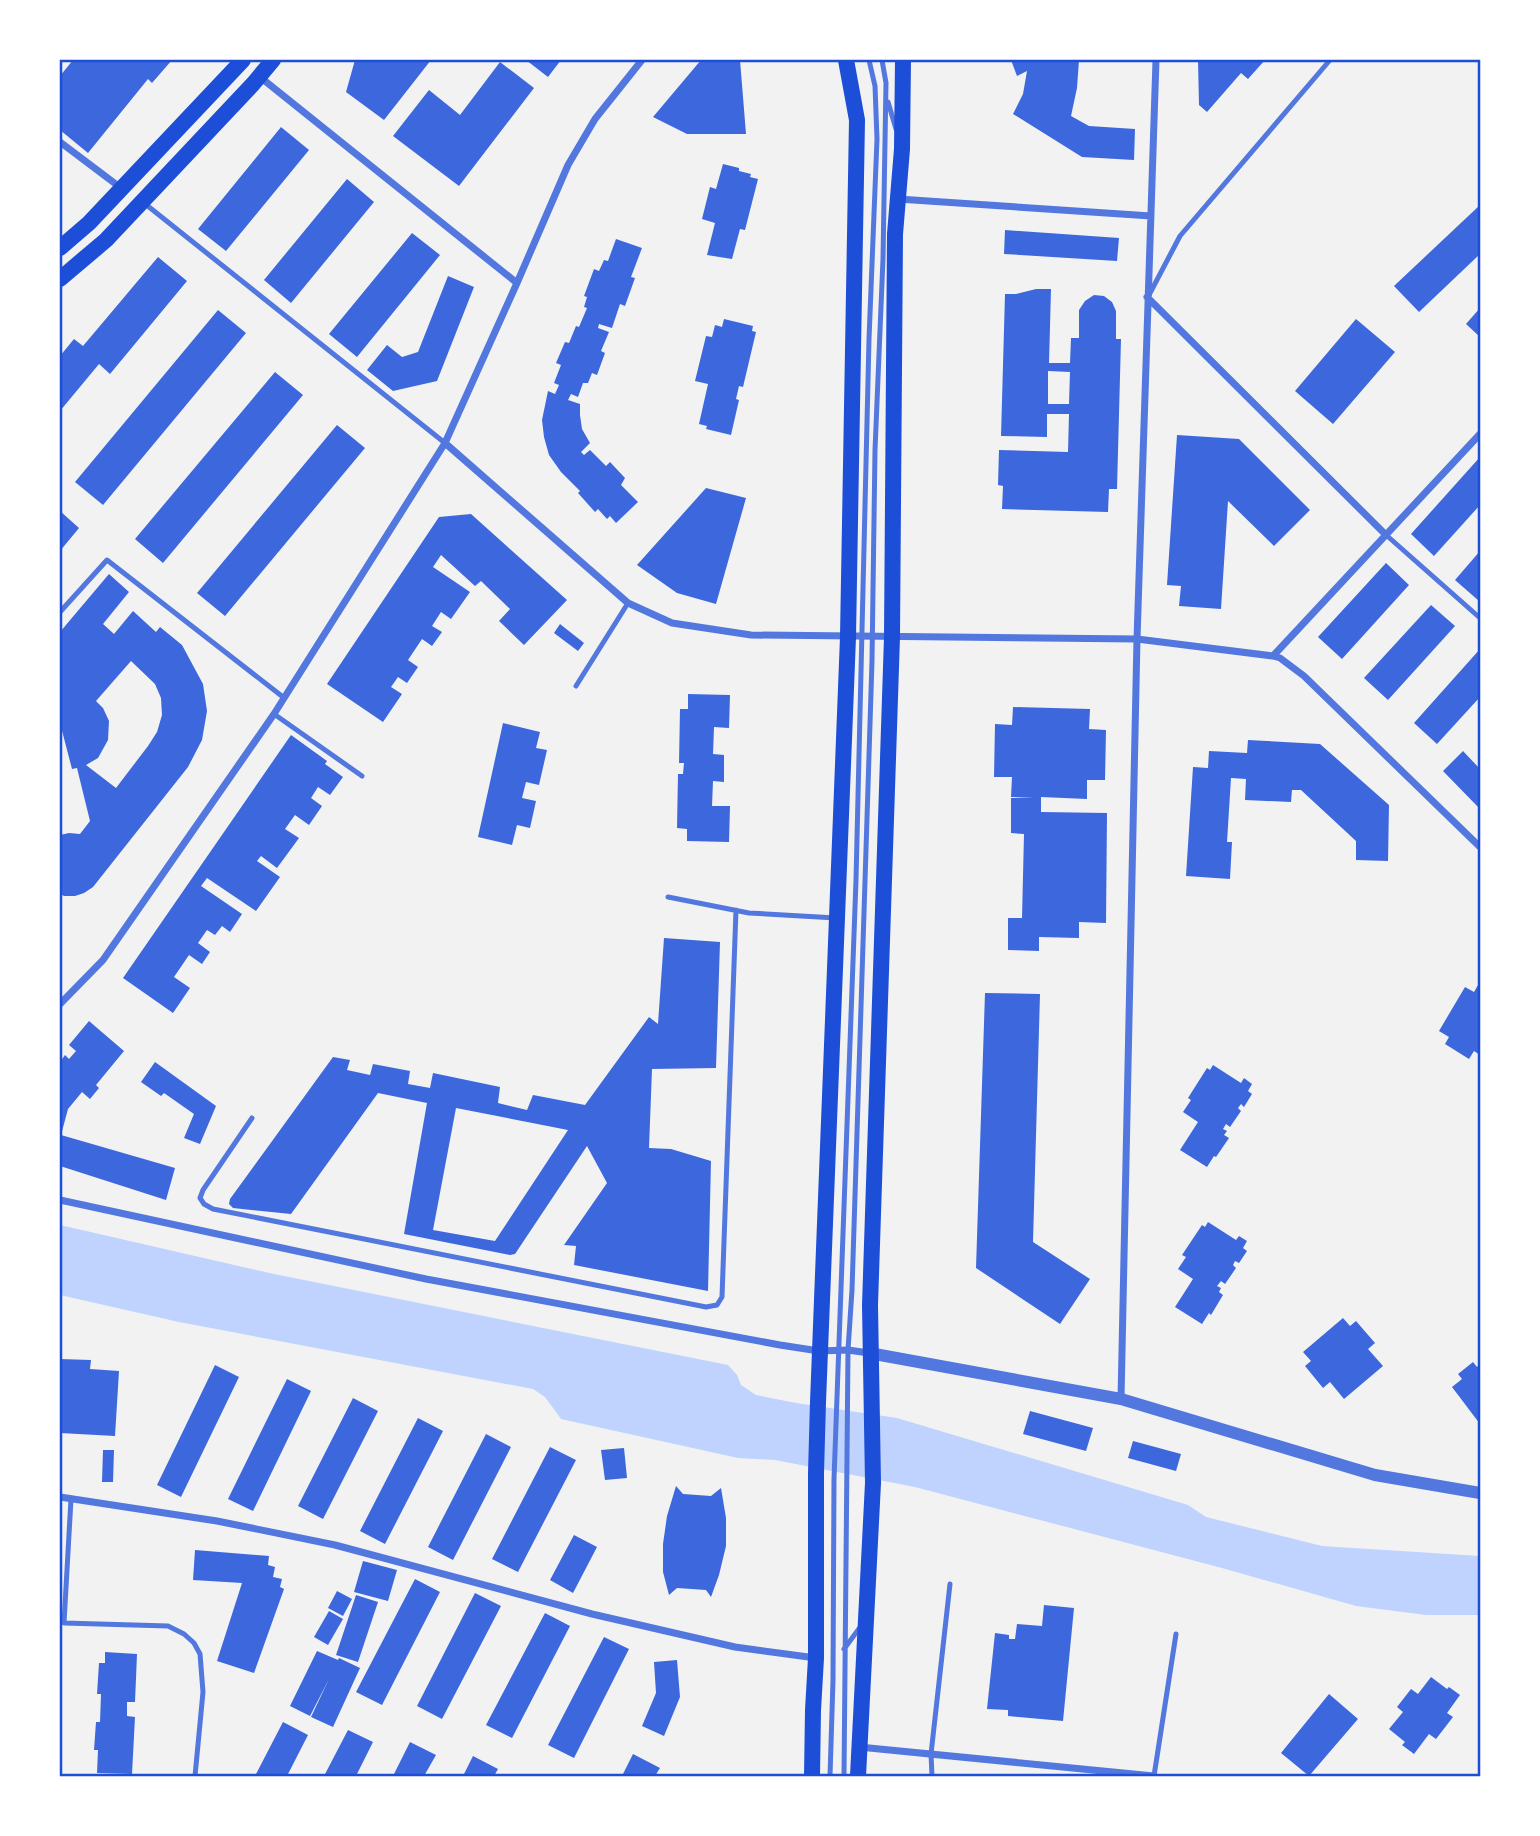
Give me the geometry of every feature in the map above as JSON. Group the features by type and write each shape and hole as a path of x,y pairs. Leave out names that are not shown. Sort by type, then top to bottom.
{"main road":[{"path":"60,248 89,223 243,60"},
{"path":"60,279 106,240 274,60"},
{"path":"858,1776 873,1483 870,1305 892,637 895,234 902,149 903,60"},
{"path":"812,1776 816,1658 818,1402 836,918 854,637 856,120 847,62"}],"street":[{"path":"60,1004 103,960 274,714 445,443 568,165 595,120 642,60"},
{"path":"1121,1399 1137,639 1156,60"},
{"path":"259,77 517,283"},
{"path":"60,142 121,189"},
{"path":"898,200 1151,216"},
{"path":"1147,297 1385,534"},
{"path":"1273,656 1480,434"},
{"path":"445,443 628,603 673,623 751,635 1137,639 1280,658 1304,676 1480,847"},
{"path":"60,1200 426,1279 820,1351 848,1350 869,1353 1121,1399 1375,1475 1480,1493"},
{"path":"60,1497 217,1521 335,1545 592,1614 734,1647 816,1658"},
{"path":"859,1747 1098,1774 1154,1776"}],"lane":[{"path":"830,1776 836,1392 856,880 854,637 877,139 875,86 869,60"},
{"path":"844,1776 845,1482 872,637 874,450 883,260 886,93 882,60"},
{"path":"1147,297 1180,236 1330,60"},
{"path":"886,93 902,149"},
{"path":"142,202 445,443"},
{"path":"1385,534 1480,618"},
{"path":"60,612 107,560 284,697"},
{"path":"576,686 628,603"},
{"path":"274,714 362,776"},
{"path":"668,897 749,913 836,918"},
{"path":"252,1118 203,1190 200,1198 213,1209 706,1307 717,1305 722,1297 736,910"},
{"path":"71,1499 65,1623 168,1626 194,1643 200,1654 203,1692 195,1776"},
{"path":"932,1776 931,1754 950,1584"},
{"path":"844,1649 866,1619"},
{"path":"1154,1776 1176,1634"}],"water":[{"path":"60,1225 274,1274 728,1365 741,1385 756,1395 897,1418 1188,1505 1206,1517 1322,1546 1480,1556 1480,1615 1426,1615 1356,1606 915,1487 775,1460 738,1458 561,1419 545,1397 533,1389 179,1322 60,1295"}],"building":[{"path":"73,60 172,60 152,83 148,79 88,153 60,130 60,76"},
{"path":"355,60 431,60 384,120 346,92"},
{"path":"526,60 561,60 548,77"},
{"path":"701,60 740,60 746,134 687,134 653,117"},
{"path":"1011,60 1079,60 1071,116 1089,126 1135,129 1134,160 1082,157 1013,114 1023,94 1027,71 1017,76"},
{"path":"1198,60 1265,60 1248,79 1241,73 1207,112 1199,105"},
{"path":"500,62 534,88 459,186 393,136 429,90 460,115"},
{"path":"281,127 309,150 226,251 198,229"},
{"path":"723,164 739,168 739,171 758,179 745,230 740,229 732,259 707,255 715,223 702,219 710,187 716,189"},
{"path":"347,179 374,202 291,303 264,280"},
{"path":"1480,205 1480,254 1419,312 1394,286"},
{"path":"1005,230 1119,238 1117,261 1004,254"},
{"path":"412,233 440,255 357,357 329,334"},
{"path":"616,239 642,248 631,277 635,278 625,306 620,304 612,328 599,324 598,328 609,332 601,351 605,353 597,375 592,373 588,383 583,383 578,397 571,394 568,400 580,404 582,429 590,443 581,452 584,455 590,450 606,466 610,462 625,478 621,485 638,502 616,523 610,516 607,519 598,509 595,512 578,493 580,491 561,472 549,455 542,420 548,391 555,394 559,385 554,383 561,365 556,363 565,342 569,343 587,308 584,307 587,297 584,296 594,269 599,271 604,260 608,261"},
{"path":"158,257 187,281 110,374 99,364 60,411 60,356 74,339 83,346"},
{"path":"448,276 474,287 437,381 393,391 367,370 387,345 402,357 418,352"},
{"path":"1036,289 1051,289 1049,363 1070,363 1071,338 1079,338 1079,310 1085,301 1094,295 1104,296 1112,302 1116,311 1116,339 1121,339 1117,489 1109,489 1108,512 1002,509 1003,486 998,485 999,450 1068,452 1069,414 1047,414 1047,437 1001,436 1005,294","holes":["1048,371 1070,372 1069,404 1048,404"]},
{"path":"1480,308 1480,337 1466,324"},
{"path":"218,310 246,333 103,505 75,482"},
{"path":"724,319 753,326 752,331 756,332 743,387 739,386 736,399 739,400 731,435 706,429 707,426 699,424 708,384 695,381 706,336 712,337 715,325 722,327"},
{"path":"1356,319 1395,352 1333,424 1295,391"},
{"path":"275,372 303,395 163,563 135,539"},
{"path":"337,425 365,448 225,616 197,593"},
{"path":"1177,435 1239,439 1310,510 1274,546 1228,501 1221,609 1179,606 1181,586 1167,585"},
{"path":"1480,457 1480,505 1434,556 1411,534"},
{"path":"706,488 746,498 716,604 677,593 637,565"},
{"path":"60,511 79,528 60,551"},
{"path":"471,514 567,600 524,645 499,621 510,609 481,581 475,586 441,555 433,567 470,592 451,619 441,612 432,626 442,632 432,646 422,639 408,660 418,667 407,683 398,677 391,687 402,694 383,722 327,684 439,517"},
{"path":"1480,551 1480,599 1479,601 1455,580"},
{"path":"1386,563 1409,585 1342,659 1318,637"},
{"path":"109,574 129,592 103,624 114,634 133,611 156,632 160,627 182,645 203,684 207,711 202,740 188,767 93,887 75,896 60,894 60,835 80,834 90,821 77,768 72,769 60,723 60,632","holes":["131,661 155,684 161,698 162,715 157,732 116,788 86,765 98,758 108,740 109,721 96,701"]},
{"path":"1431,605 1455,626 1388,700 1364,678"},
{"path":"560,624 584,643 578,651 554,633"},
{"path":"1480,649 1480,697 1437,744 1414,723"},
{"path":"688,694 730,695 729,728 714,727 713,754 724,755 724,782 713,781 712,806 730,806 729,842 687,841 687,829 677,828 678,774 683,774 684,763 679,763 680,709 688,709"},
{"path":"1013,707 1090,709 1089,729 1106,730 1105,780 1087,780 1087,799 1041,797 1041,812 1107,813 1106,923 1079,922 1079,938 1039,937 1039,951 1008,950 1008,918 1022,918 1024,834 1011,833 1011,798 1034,798 1011,797 1012,777 994,777 995,724 1012,725"},
{"path":"503,723 540,732 536,748 547,750 539,785 526,782 522,798 536,801 530,828 517,825 512,845 478,837"},
{"path":"291,735 327,761 325,764 343,777 330,795 318,787 311,798 322,806 309,825 295,815 285,829 299,838 277,868 261,856 257,861 280,877 256,911 207,878 201,886 242,914 230,932 222,926 215,935 207,930 198,943 210,952 202,964 189,955 174,977 190,988 173,1013 123,978"},
{"path":"1248,740 1320,744 1389,805 1388,861 1356,860 1356,841 1301,790 1292,790 1291,802 1245,800 1246,779 1231,778 1227,842 1232,842 1230,879 1186,876 1193,767 1208,768 1209,751 1247,753"},
{"path":"1463,751 1480,769 1480,809 1443,771"},
{"path":"664,938 720,942 716,1068 652,1069 649,1148 671,1149 711,1161 708,1291 574,1265 576,1246 564,1245 607,1183 587,1146 515,1254 404,1234 427,1103 378,1093 291,1214 233,1208 229,1204 333,1057 350,1060 347,1070 370,1075 373,1064 410,1071 408,1084 430,1088 433,1073 500,1087 498,1103 527,1110 533,1095 585,1105 649,1017 658,1024","holes":["456,1108 568,1130 495,1241 433,1230"]},
{"path":"1478,985 1480,1055 1474,1051 1469,1059 1445,1044 1449,1037 1439,1031 1465,987 1474,992"},
{"path":"985,993 1040,994 1033,1242 1090,1279 1060,1324 976,1268"},
{"path":"89,1021 124,1051 96,1085 99,1088 90,1099 82,1092 68,1109 61,1135 175,1168 166,1200 60,1166 60,1062 65,1055 69,1059 76,1051 69,1045"},
{"path":"155,1062 216,1106 200,1144 184,1138 194,1114 164,1093 161,1096 141,1082"},
{"path":"1213,1065 1241,1083 1244,1078 1252,1084 1248,1091 1252,1094 1244,1107 1241,1104 1238,1108 1241,1111 1230,1127 1226,1124 1223,1129 1227,1131 1224,1135 1229,1138 1207,1167 1180,1150 1198,1122 1183,1112 1191,1100 1188,1098 1207,1068 1210,1070"},
{"path":"1208,1222 1236,1240 1239,1236 1247,1241 1243,1248 1247,1251 1239,1263 1235,1261 1233,1265 1236,1268 1225,1284 1221,1281 1217,1286 1221,1288 1219,1292 1223,1295 1202,1324 1175,1307 1193,1279 1178,1269 1186,1257 1182,1255 1202,1225 1205,1227"},
{"path":"1343,1318 1350,1326 1356,1321 1375,1343 1368,1349 1383,1366 1344,1399 1330,1382 1323,1388 1305,1366 1311,1361 1303,1352"},
{"path":"60,1359 91,1360 90,1369 119,1371 115,1436 60,1433"},
{"path":"1473,1362 1477,1367 1480,1364 1480,1424 1452,1387 1462,1379 1458,1374"},
{"path":"215,1365 239,1377 181,1497 157,1485"},
{"path":"287,1379 311,1391 253,1511 228,1499"},
{"path":"353,1398 378,1411 323,1519 298,1506"},
{"path":"1030,1411 1093,1428 1086,1451 1023,1434"},
{"path":"418,1418 443,1431 385,1544 360,1531"},
{"path":"486,1434 511,1447 453,1560 428,1547"},
{"path":"1133,1441 1181,1454 1176,1471 1128,1458"},
{"path":"550,1447 576,1460 518,1572 492,1559"},
{"path":"624,1448 627,1478 605,1480 601,1450"},
{"path":"103,1450 114,1450 113,1482 102,1482"},
{"path":"676,1486 683,1494 711,1496 721,1488 726,1518 726,1546 711,1597 706,1590 677,1588 669,1595 663,1572 663,1544 667,1516"},
{"path":"574,1535 597,1547 573,1593 550,1580"},
{"path":"195,1550 269,1556 268,1565 275,1567 273,1577 282,1579 280,1587 284,1589 254,1673 217,1661 242,1583 193,1580"},
{"path":"363,1561 397,1570 388,1601 354,1592"},
{"path":"415,1579 440,1592 382,1705 356,1692"},
{"path":"337,1591 352,1599 343,1616 328,1608"},
{"path":"475,1593 501,1606 442,1719 417,1706"},
{"path":"356,1595 378,1602 358,1662 336,1655"},
{"path":"1044,1605 1074,1608 1063,1721 1008,1716 1008,1710 987,1709 995,1633 1009,1635 1009,1639 1015,1639 1017,1624 1042,1626"},
{"path":"329,1611 343,1619 328,1645 314,1637"},
{"path":"545,1613 570,1626 512,1738 486,1725"},
{"path":"604,1637 629,1649 574,1758 548,1745"},
{"path":"317,1651 360,1668 333,1727 311,1717 329,1679 310,1716 290,1706"},
{"path":"105,1652 137,1654 135,1702 127,1702 127,1716 135,1717 132,1774 97,1773 98,1750 94,1750 96,1722 100,1722 101,1694 97,1694 99,1663 105,1663"},
{"path":"677,1660 680,1697 664,1736 642,1726 656,1693 654,1662"},
{"path":"1431,1677 1460,1695 1447,1713 1453,1717 1436,1739 1429,1734 1414,1754 1402,1745 1405,1742 1389,1729 1403,1712 1397,1707 1411,1689 1418,1694"},
{"path":"1329,1694 1358,1719 1309,1776 1281,1753"},
{"path":"283,1722 308,1735 287,1776 255,1776"},
{"path":"348,1730 373,1742 356,1776 324,1776"},
{"path":"410,1742 436,1755 424,1776 393,1776"},
{"path":"633,1754 660,1768 655,1776 622,1776"},
{"path":"473,1756 498,1769 494,1776 463,1776"}]}
